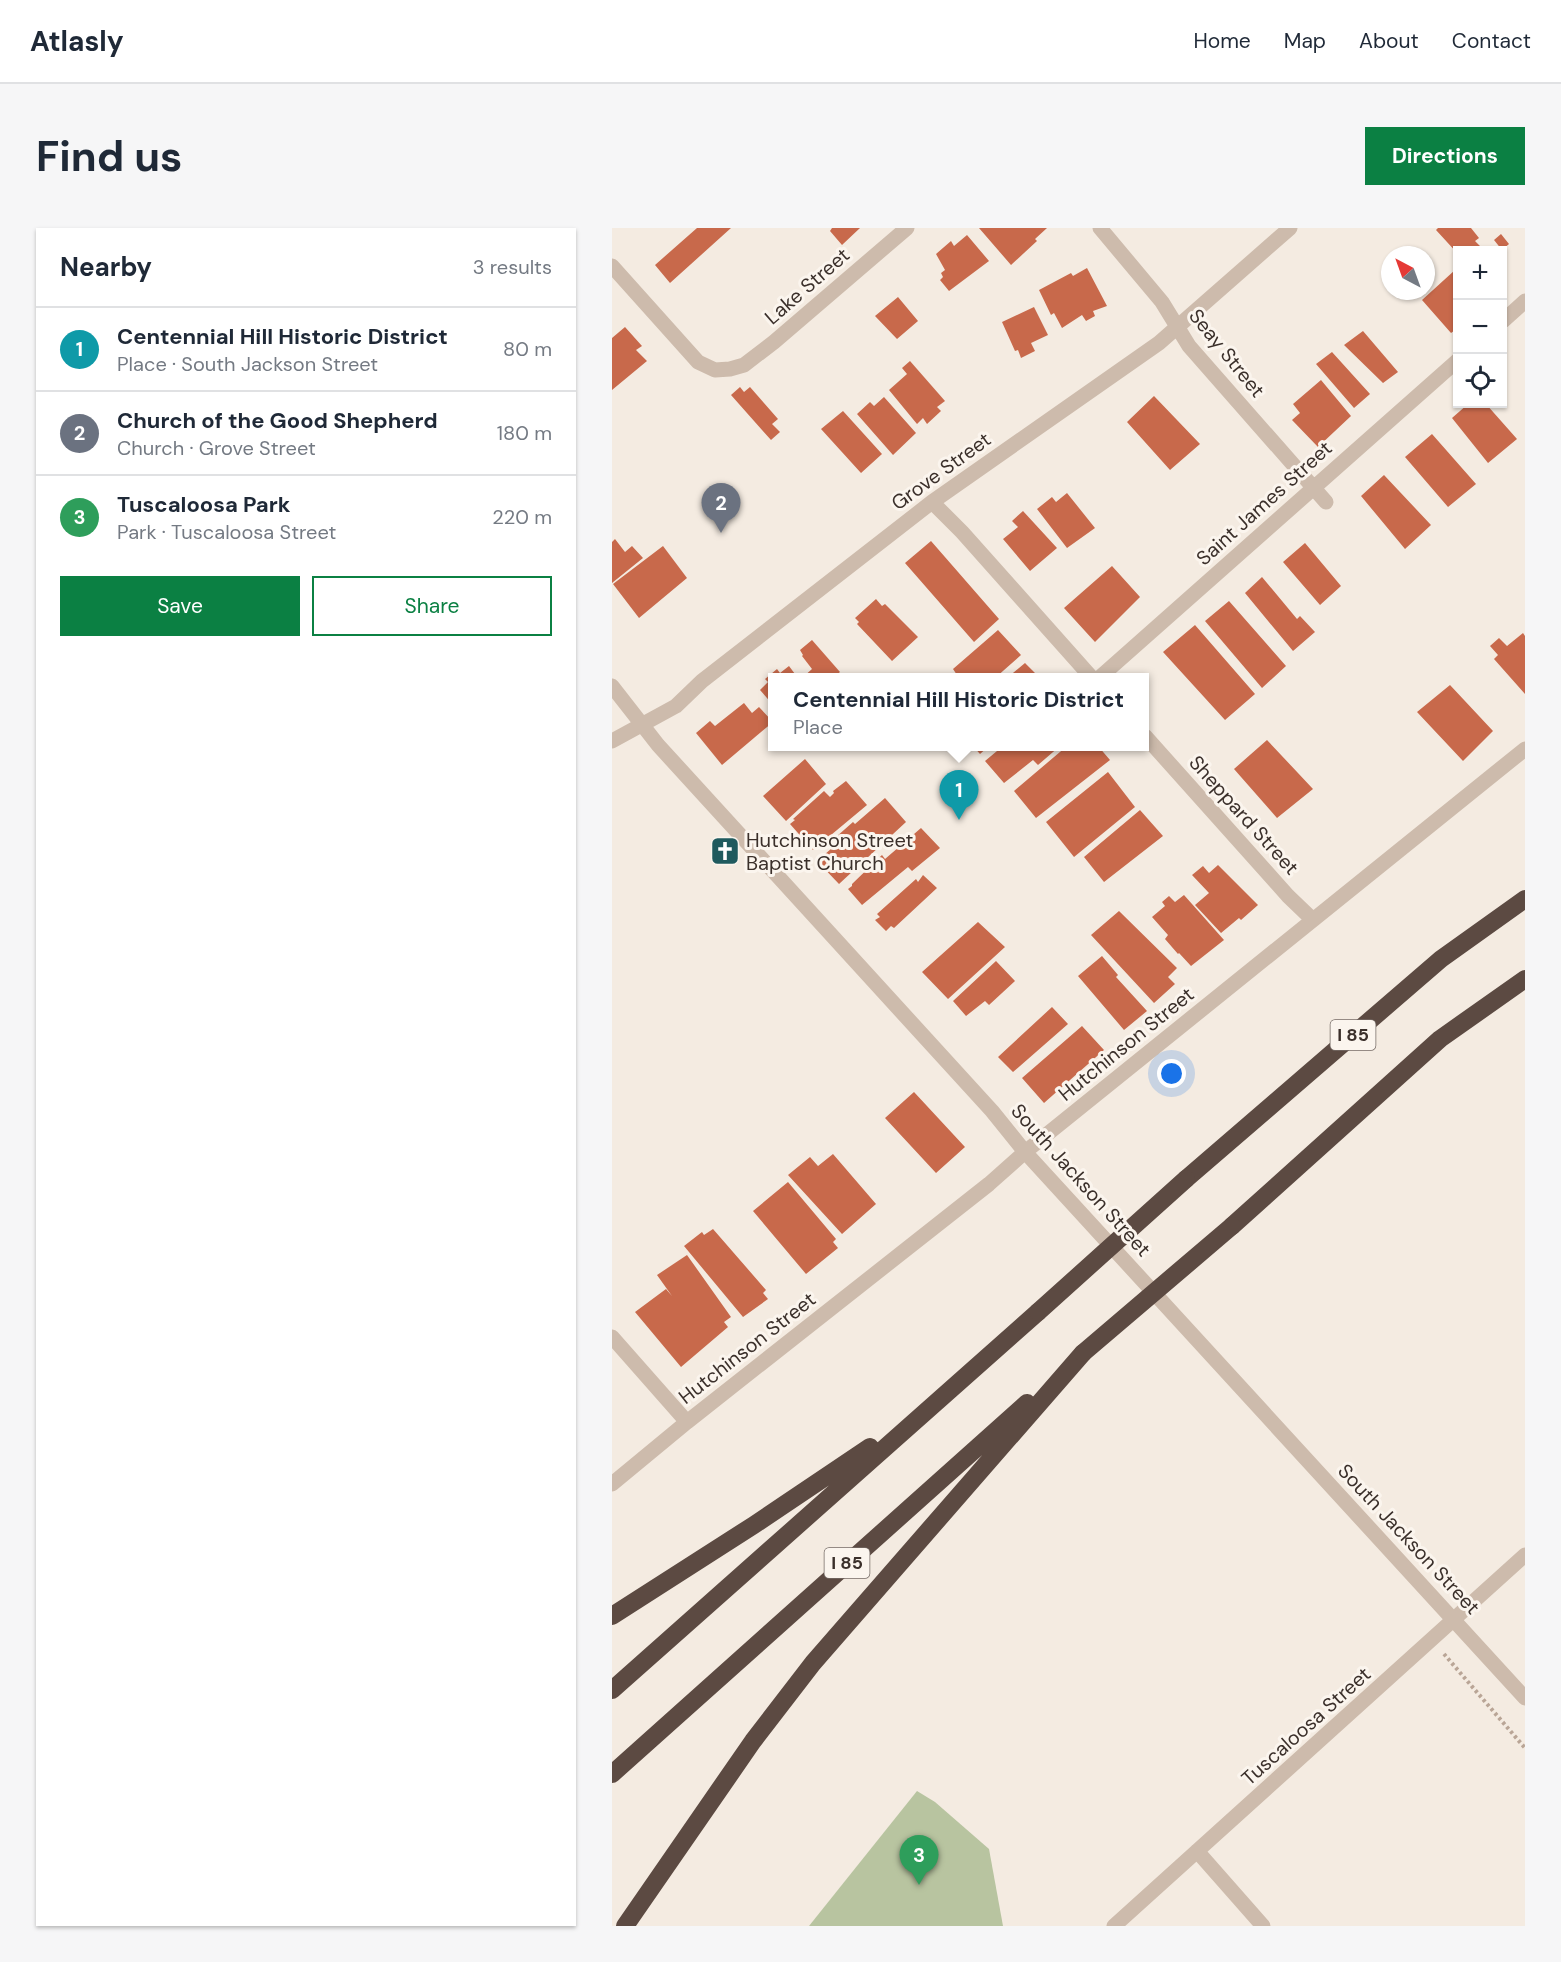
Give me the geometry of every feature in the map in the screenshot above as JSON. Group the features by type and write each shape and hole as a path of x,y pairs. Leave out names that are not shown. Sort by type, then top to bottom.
{"highway":[{"name":"I 85","path":"612,1690 1186,1179 1441,959 1525,898"},
{"name":"I 85","path":"612,1774 1083,1353 1232,1226 1440,1039 1525,979"},
{"path":"625,1926 753,1741 813,1663 1083,1353"},
{"path":"612,1616 754,1525 928,1408"}],"street":[{"name":"Lake Street","path":"612,266 698,362 715,370 730,369 744,365 774,342 907,228"},
{"name":"Seay Street","path":"1100,228 1162,302 1189,346 1326,501"},
{"name":"Grove Street","path":"612,741 676,706 702,681 932,502 1159,343 1290,228"},
{"path":"1507,317 1525,301"},
{"name":"Saint James Street","path":"1105,673 1453,364"},
{"path":"932,502 962,532 1088,673"},
{"name":"South Jackson Street","path":"612,686 658,745 992,1111 1025,1152 1525,1698"},
{"name":"Sheppard Street","path":"1149,740 1288,896 1313,920"},
{"name":"Hutchinson Street","path":"612,1484 687,1422 989,1184 1025,1152 1525,749"},
{"path":"612,1337 687,1422"},
{"name":"Tuscaloosa Street","path":"1114,1926 1525,1555"},
{"path":"1197,1851 1263,1926"}],"path":[{"path":"1432,1640 1525,1748"}],"green space":[{"path":"917,1791 935,1802 989,1849 1003,1926 809,1926"}],"building":[{"path":"697,228 731,228 670,283 655,265"},
{"path":"832,228 860,228 842,245 830,231"},
{"path":"979,228 1047,228 1035,239 1037,241 1011,265"},
{"path":"1438,228 1471,228 1479,238 1475,241 1480,246 1453,246 1453,249 1436,230"},
{"path":"1501,234 1509,244 1499,246 1494,240"},
{"path":"967,235 989,261 949,291 940,280 943,277 941,273 945,270 936,254 951,241 954,246"},
{"path":"1087,268 1107,306 1093,311 1095,316 1086,321 1082,315 1062,328 1054,313 1051,315 1039,290 1071,273 1073,276"},
{"path":"1453,272 1453,332 1451,333 1422,300 1435,300 1435,288"},
{"path":"898,297 918,321 897,339 875,316"},
{"path":"1034,307 1048,335 1031,343 1035,351 1021,358 1018,350 1015,351 1002,322"},
{"path":"625,327 642,346 636,350 647,361 612,390 612,338"},
{"path":"1363,331 1398,372 1383,383 1344,345"},
{"path":"1332,352 1370,394 1354,408 1316,364"},
{"path":"910,361 945,401 937,407 941,411 927,424 923,418 917,424 889,390 907,374 902,368"},
{"path":"1321,380 1351,416 1318,447 1292,420 1300,413 1293,404"},
{"path":"740,387 744,392 750,387 778,419 772,424 780,432 771,440 731,395"},
{"path":"1154,396 1200,444 1170,470 1127,422"},
{"path":"884,397 916,433 893,455 857,414 870,402 874,406"},
{"path":"1463,408 1490,408 1517,439 1488,463 1452,418"},
{"path":"843,411 882,454 861,473 821,429"},
{"path":"1432,434 1476,484 1448,507 1405,457"},
{"path":"1384,475 1431,525 1405,549 1361,496"},
{"path":"1067,493 1095,528 1067,548 1037,509 1052,497 1056,502"},
{"path":"1023,511 1057,548 1030,571 1003,539 1018,527 1012,521"},
{"path":"615,539 625,552 632,546 643,558 612,583 612,542"},
{"path":"931,541 999,619 974,642 905,563"},
{"path":"1305,543 1341,586 1320,605 1283,562"},
{"path":"663,546 687,578 639,618 613,584"},
{"path":"1112,566 1140,597 1095,642 1064,608"},
{"path":"1262,577 1297,619 1300,616 1315,632 1293,651 1245,593"},
{"path":"876,599 882,606 885,604 918,637 892,661 857,624 859,622 855,618"},
{"path":"1229,601 1286,666 1262,688 1205,621"},
{"path":"1195,625 1255,694 1225,720 1163,652"},
{"path":"998,630 1021,655 1001,673 956,673 953,669"},
{"path":"1523,633 1525,636 1525,694 1494,659 1498,655 1490,646 1499,638 1507,646"},
{"path":"812,640 840,672 808,673 812,669 800,650"},
{"path":"1025,663 1035,673 1013,673"},
{"path":"789,666 794,673 780,673"},
{"path":"768,682 768,699 760,690"},
{"path":"1450,685 1493,731 1463,761 1417,712"},
{"path":"744,703 752,713 759,707 768,717 768,726 722,765 696,733 710,721 715,726"},
{"path":"1267,740 1313,789 1277,818 1234,769"},
{"path":"997,751 1054,751 1038,765 1033,760 1004,783 985,761"},
{"path":"1061,751 1102,751 1110,760 1036,818 1014,791"},
{"path":"805,759 826,784 786,821 763,796"},
{"path":"1108,772 1135,807 1074,857 1046,822"},
{"path":"846,781 867,805 813,850 790,824 824,791 830,797 833,791"},
{"path":"885,798 906,822 839,884 817,861 839,842 836,837"},
{"path":"1140,810 1163,836 1104,882 1084,857"},
{"path":"921,828 940,848 912,871 908,867 862,905 848,889 882,855 885,859"},
{"path":"1218,865 1258,905 1221,933 1195,905 1209,893 1192,875 1203,866 1209,873"},
{"path":"923,875 937,888 894,928 891,926 886,931 875,920 880,917 877,914 916,879 918,882"},
{"path":"1184,895 1224,940 1191,966 1165,939 1168,935 1152,917 1165,906 1162,902 1169,896 1175,902"},
{"path":"1119,911 1177,968 1168,977 1175,984 1154,1003 1091,935"},
{"path":"978,922 1005,947 948,999 922,972"},
{"path":"1102,956 1118,975 1116,977 1147,1011 1124,1030 1078,976"},
{"path":"996,961 1015,981 989,1005 985,1001 966,1016 953,1001"},
{"path":"1052,1007 1068,1024 1013,1072 998,1057"},
{"path":"1082,1026 1104,1050 1044,1103 1022,1078"},
{"path":"914,1092 965,1147 936,1173 885,1118"},
{"path":"833,1154 876,1204 842,1234 788,1175 810,1157 818,1166"},
{"path":"788,1182 836,1239 833,1242 838,1248 806,1274 753,1211"},
{"path":"713,1229 766,1290 763,1293 768,1299 743,1317 684,1246 702,1232 704,1235"},
{"path":"687,1255 731,1317 724,1322 728,1327 681,1367 635,1312 666,1289 672,1296 657,1275"}],"place":[{"name":"Church of the Good Shepherd","path":"721,533"},
{"name":"Centennial Hill Historic District","path":"959,820"},
{"name":"Hutchinson Street Baptist Church","path":"725,851"},
{"name":"Tuscaloosa Park","path":"919,1885"}]}
